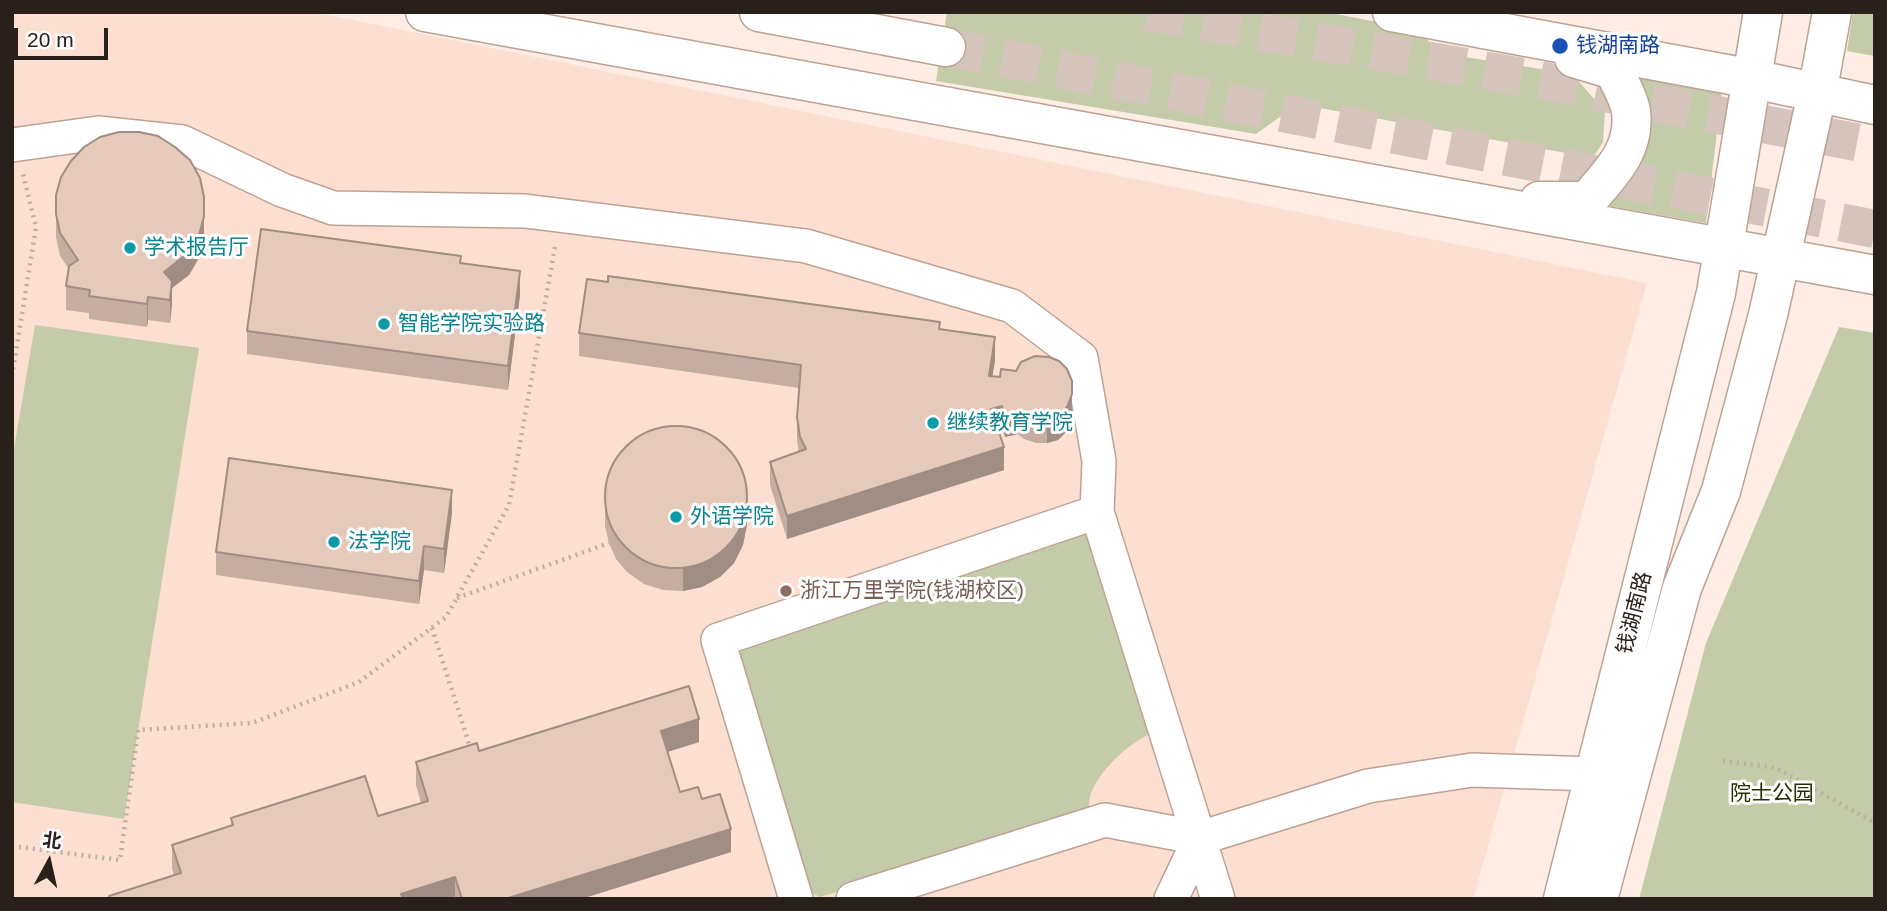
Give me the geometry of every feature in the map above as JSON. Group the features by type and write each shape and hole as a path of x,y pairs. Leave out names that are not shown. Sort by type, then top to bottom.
{"main road":[{"path":"425,12 1875,275"},
{"path":"760,12 946,47"},
{"path":"1392,12 1753,79 1875,105"},
{"name":"钱湖南路","path":"1563,899 1716,293 1763,12"},
{"name":"钱湖南路","path":"1598,899 1682,588 1721,491 1768,315 1817,94 1832,12"},
{"path":"1456,200 1587,201 1621,162 1629,138 1631,110 1614,70 1475,28"}],"lane":[{"path":"14,145 98,133 182,142 282,190 333,208 525,211 806,246 1012,306 1082,358 1099,461 1097,512 1219,899"},
{"path":"796,899 718,640 1097,512"},
{"path":"853,899 1105,820 1200,838 1368,786 1472,771 1594,774"},
{"path":"1171,899 1200,838"}],"path":[{"path":"12,376 36,226 14,145"},
{"path":"12,846 120,860 138,730 252,723 359,682 446,617 509,505 561,215"},
{"path":"456,599 609,543"},
{"path":"432,628 472,753"},
{"path":"1723,761 1776,768 1875,823"}],"shaded area":[{"name":"浙江万里学院(钱湖校区)","path":"12,12 314,12 1647,283 1473,899 12,899"}],"green space":[{"path":"947,12 1326,12 1413,29 1446,54 1572,74 1605,111 1603,142 1593,158 1298,104 1256,134 936,81"},
{"path":"1853,12 1875,12 1875,56 1847,51"},
{"path":"1624,70 1723,83 1706,223 1604,205"},
{"path":"35,325 199,348 124,819 12,802 12,460"},
{"name":"院士公园","path":"1839,327 1875,333 1875,899 1639,899 1706,643"},
{"path":"1079,530 1094,533 1160,728 1129,747 1103,772 1091,793 1088,815 820,897 806,890 737,659 744,638"}],"building":[{"name":"学术报告厅","path":"119,132 158,136 190,160 200,178 204,216 199,235 189,252 164,272 172,281 170,300 148,297 147,304 89,296 90,290 66,286 69,266 78,260 60,233 56,214 56,195 61,177 84,147 100,137"},
{"name":"智能学院实验路","path":"261,229 461,256 460,263 520,271 508,366 247,331"},
{"name":"继续教育学院","path":"608,276 940,322 939,329 995,337 989,376 1000,377 1001,369 1016,371 1021,362 1035,356 1049,357 1059,361 1067,369 1072,381 1072,394 1067,407 1058,417 1047,420 1036,420 1018,411 1005,414 1002,406 991,409 1004,447 787,516 770,462 806,449 800,437 797,417 801,365 579,333 587,279 608,282"},
{"name":"外语学院","path":"676,426 703,432 726,447 741,470 747,497 741,524 726,547 703,562 676,568 649,562 626,547 611,524 605,497 611,470 626,447 649,432"},
{"name":"法学院","path":"229,458 452,490 444,549 424,546 419,581 216,552"},
{"path":"689,686 699,719 661,731 680,792 698,787 702,799 720,794 731,829 505,899 462,899 455,877 401,894 403,899 110,899 109,896 181,873 172,845 233,825 231,818 365,776 378,816 428,801 416,762 477,743 479,751"}],"tunnel":[{"path":"1147,12 1529,78 1875,146"},
{"path":"946,47 1875,229"}],"place":[{"name":"钱湖南路","path":"1560,46"},
{"name":"学术报告厅","path":"130,248"},
{"name":"智能学院实验路","path":"384,324"},
{"name":"继续教育学院","path":"933,423"},
{"name":"外语学院","path":"676,517"},
{"name":"法学院","path":"334,542"},
{"name":"浙江万里学院(钱湖校区)","path":"786,591"}]}
